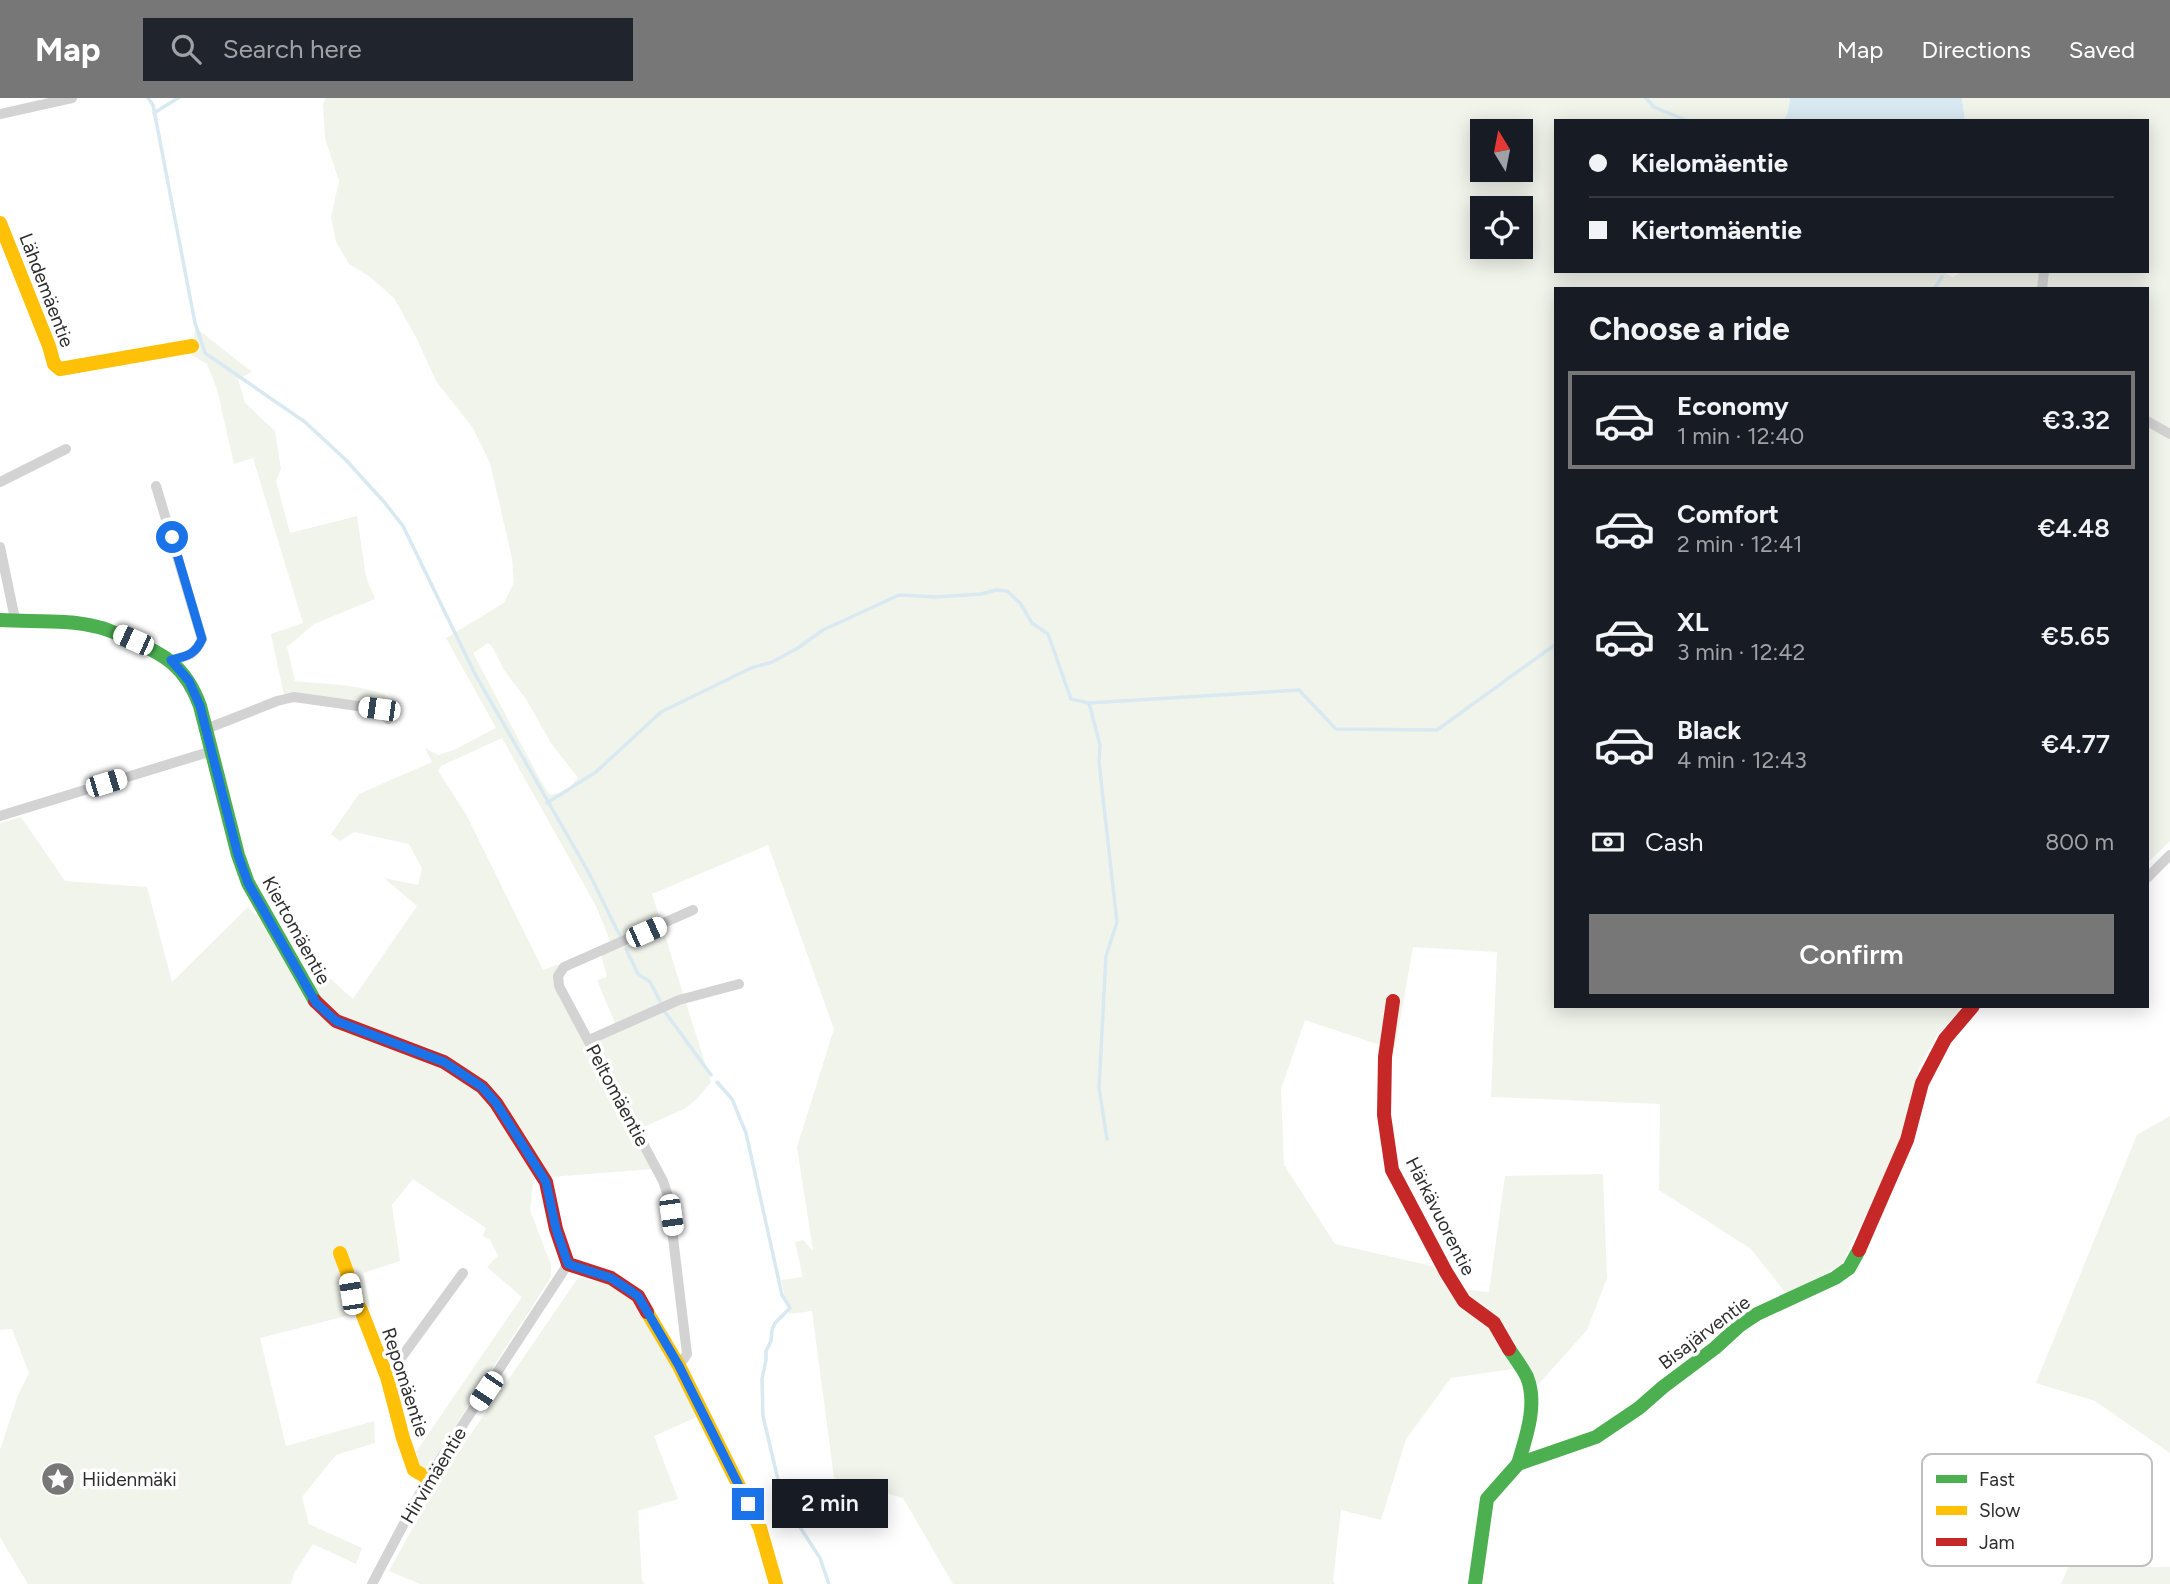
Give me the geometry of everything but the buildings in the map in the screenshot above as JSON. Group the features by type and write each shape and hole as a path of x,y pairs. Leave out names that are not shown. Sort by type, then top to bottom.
{"street":[{"path":"0,114 72,98"},
{"name":"Lähdemäentie","path":"0,223 46,337 54,364 60,369 192,346"},
{"path":"2149,422 2170,434"},
{"path":"0,482 66,449"},
{"path":"156,486 202,639 197,650 171,660"},
{"path":"0,547 7,620"},
{"name":"Kiertomäentie","path":"7,620 100,627 171,660 194,689 238,855 248,883 316,1003 336,1021 444,1062 482,1087 496,1103 546,1182 556,1229 568,1264"},
{"path":"206,729 294,697 379,709 388,719"},
{"path":"0,816 212,751"},
{"path":"2149,876 2170,855"},
{"name":"Peltomäentie","path":"679,1366 687,1354 668,1196 663,1181 559,986 558,976 564,967 693,911"},
{"path":"589,1040 679,1000 739,984"},
{"name":"Härkävuorentie","path":"1394,1001 1385,1058 1384,1115 1392,1170 1464,1301 1494,1323 1527,1378 1532,1401 1527,1435 1518,1464"},
{"name":"Bisajärventie","path":"1475,1584 1487,1499 1518,1464 1596,1437 1639,1408 1739,1326 1757,1314 1835,1278 1849,1268 1907,1140 1922,1083 1945,1040 1971,1008"},
{"name":"Repomäentie","path":"340,1252 351,1294 361,1310 387,1377 414,1470 428,1478"},
{"path":"568,1264 611,1278 638,1296 679,1366 760,1528 776,1584"},
{"name":"Hirvimäentie","path":"372,1584 428,1478 568,1264"},
{"path":"387,1377 463,1273"}],"shaded area":[{"path":"325,98 1790,98 1784,119 1554,119 1554,273 1944,273 1953,277 1960,273 2149,273 2149,119 1965,119 1962,98 2170,98 2170,841 2149,861 2149,287 1554,287 1554,1008 1961,1008 1937,1035 1919,1068 1896,1152 1842,1264 1788,1296 1751,1249 1659,1190 1660,1104 1491,1097 1497,952 1413,947 1395,1048 1305,1020 1281,1089 1284,1165 1335,1244 1432,1266 1458,1289 1489,1292 1505,1176 1603,1174 1607,1278 1587,1330 1535,1388 1519,1368 1451,1378 1406,1439 1381,1520 1341,1510 1333,1581 1335,1584 953,1584 903,1498 834,1478 812,1311 789,1314 781,1280 803,1277 795,1242 803,1240 813,1251 797,1147 834,1029 768,845 652,894 661,922 611,943 596,906 502,738 441,766 438,771 466,814 543,970 563,963 554,975 653,1169 549,1177 483,1083 444,1053 344,1018 324,1005 314,991 312,985 325,974 353,999 417,906 384,878 418,885 422,869 409,844 354,832 340,841 331,834 359,794 432,762 425,748 438,755 454,750 496,728 446,638 504,603 514,582 512,558 490,463 473,428 436,381 394,298 370,277 349,264 336,242 331,217 339,181 325,138","holes":["488,643 504,670 526,699 551,743 578,778 558,794 549,794 539,778 473,653"]},
{"path":"1790,98 1962,98 1965,119 1784,119"},
{"path":"195,327 252,372 238,379 245,403 275,431 281,469 276,481 290,533 357,516 366,577 375,599 314,624 287,647 295,681 364,689 390,697 402,704 284,695 271,634 303,623 253,458 234,464 217,389 207,364 183,350 194,342"},
{"path":"21,817 65,881 147,887 172,982 248,907 268,928 311,1006 441,1067 483,1097 510,1130 534,1175 530,1210 551,1265 551,1277 428,1469 420,1465 416,1452 522,1297 487,1267 498,1256 490,1240 483,1236 486,1228 413,1179 392,1205 400,1261 363,1273 371,1311 356,1292 358,1313 260,1338 286,1446 374,1421 375,1443 336,1455 302,1497 309,1524 362,1548 356,1564 313,1544 294,1573 291,1584 28,1584 0,1537 0,1450 18,1395 29,1373 12,1329 0,1330 0,823"},
{"path":"663,929 683,994 615,1023 597,980 607,977 601,954"},
{"path":"686,1003 711,1082 697,1099 684,1109 639,1129 594,1041"},
{"path":"2170,1116 2170,1453 2095,1401 2036,1383 2137,1135"},
{"path":"578,1278 606,1283 635,1302 699,1416 654,1436 678,1499 638,1511 642,1580 645,1584 420,1584 389,1571 438,1482"},
{"path":"2069,1566 2170,1567 2170,1584 2061,1584"}],"waterway":[{"path":"148,98 153,105 195,323 205,353 305,422 346,460 403,526 475,674 589,873 621,938"},
{"path":"154,113 178,98"},
{"path":"1646,98 1654,107 1683,119"},
{"path":"1935,287 1942,277"},
{"path":"547,803 596,772 661,712 751,668 772,662 823,630 899,595 936,597 1007,591 1020,603 1032,623 1048,634 1071,699 1089,703 1299,690 1336,729 1437,730 1554,645"},
{"path":"1089,703 1100,745 1099,762 1117,922 1106,956 1099,1088 1107,1139"},
{"path":"626,949 638,974 650,982 660,1001"},
{"path":"665,1012 711,1075"},
{"path":"717,1082 732,1099 746,1133 782,1295 790,1308 775,1323 766,1351 762,1379 763,1416 783,1501 820,1558 829,1584"}],"traffic: fast":[{"path":"0,620 62,622 102,628 153,650 181,672 200,706 238,855 248,883 315,1001"},
{"path":"1475,1584 1487,1499 1518,1464 1596,1437 1639,1408 1757,1314 1835,1278 1849,1268 1859,1250"},
{"path":"1509,1349 1527,1377 1531,1399 1530,1421 1518,1464"}],"traffic: slow":[{"path":"0,223 54,364 60,369 192,346"},
{"path":"340,1253 351,1294 361,1310 387,1377 414,1470 428,1478"},
{"path":"647,1312 679,1366 760,1528 776,1584"}],"traffic: jam":[{"path":"315,1001 336,1021 444,1062 482,1087 496,1103 546,1182 556,1229 568,1264 611,1278 638,1296 647,1312"},
{"path":"1393,1001 1385,1057 1384,1115 1392,1170 1464,1301 1494,1323 1509,1349"},
{"path":"1859,1250 1907,1140 1922,1083 1945,1039 1971,1008"}],"place":[{"name":"Hiidenmäki","path":"58,1479"}],"route":[{"path":"172,537 202,639 197,650 171,660 189,681 200,706 238,855 248,883 300,978 316,1003 336,1021 444,1062 482,1087 496,1103 546,1182 556,1229 568,1264 611,1278 638,1296 679,1366 748,1504"}]}
